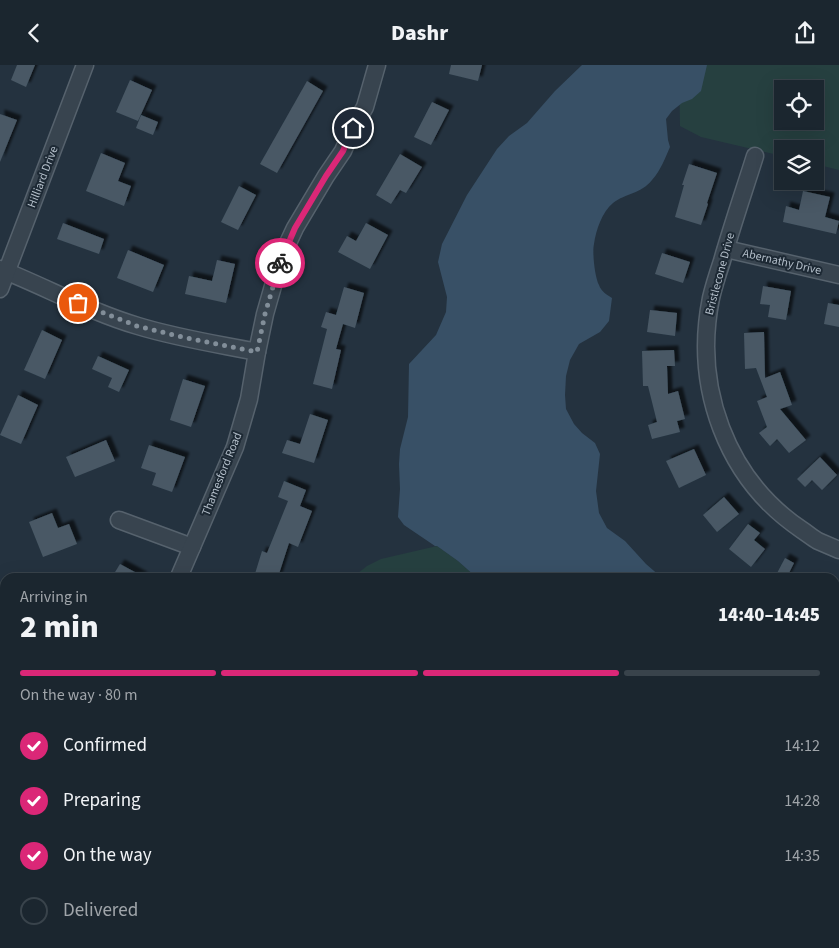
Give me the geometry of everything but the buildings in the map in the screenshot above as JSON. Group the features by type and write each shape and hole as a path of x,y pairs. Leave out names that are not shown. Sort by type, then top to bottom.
{"street":[{"name":"Hilliard Drive","path":"0,289 3,270 85,65"},
{"name":"Thamesford Road","path":"181,573 235,447 249,399 265,314 281,258 295,228 343,151 365,107 377,65"},
{"name":"Bristlecone Drive","path":"755,156 712,297 706,353 711,393 721,429 739,465 749,480 773,508 792,523 818,541 839,550"},
{"name":"Abernathy Drive","path":"726,249 839,275"},
{"path":"3,270 96,311 137,326 257,352"},
{"path":"118,520 192,547"}],"green space":[{"path":"679,65 839,65 839,170 824,166 824,140 774,140 774,154 701,137 680,126"},
{"path":"437,546 472,573 358,573 381,559"}],"water":[{"path":"582,65 707,65 701,91 672,111 666,119 670,147 658,172 648,185 613,203 600,222 593,248 594,259 596,277 600,287 604,293 612,298 609,321 600,332 579,344 570,360 566,376 566,409 574,424 595,443 600,454 596,491 599,513 607,528 625,541 656,573 472,573 437,546 404,525 398,517 400,449 408,417 409,364 436,335 446,312 447,297 438,262 442,244 467,195 497,149 509,136 527,123 555,91"}],"way so far":[{"path":"78,303 137,326 257,352 265,314 280,263"}],"route":[{"path":"280,263 295,228 343,151 353,128"}]}
